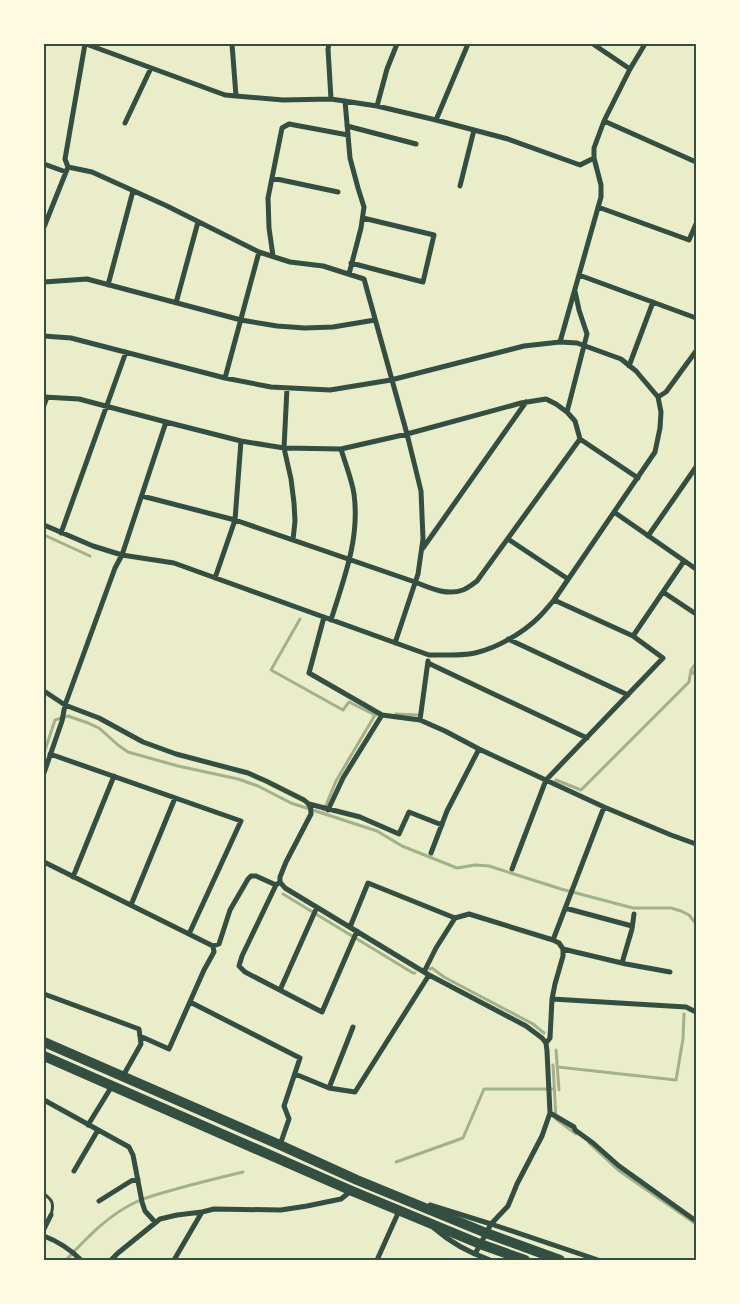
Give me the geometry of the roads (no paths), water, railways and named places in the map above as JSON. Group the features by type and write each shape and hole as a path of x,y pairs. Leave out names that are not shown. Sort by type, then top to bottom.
{"main road":[{"path":"44,1042 357,1180 393,1195 489,1228 560,1260"},
{"path":"44,1056 352,1191 480,1244 525,1260"}],"street":[{"path":"44,225 67,170 65,159 85,44 225,95 282,100 331,99 377,106 508,139 580,165 594,158"},
{"path":"232,44 236,96"},
{"path":"329,44 331,99"},
{"path":"377,106 387,69 397,44"},
{"path":"436,120 468,44"},
{"path":"593,44 630,68"},
{"path":"560,342 601,198 602,184 594,158 594,148 604,121 630,68 645,44"},
{"path":"125,123 151,68"},
{"path":"345,101 350,158 364,207 361,228 349,274"},
{"path":"604,121 696,162"},
{"path":"273,256 268,228 268,198 282,128 289,124 348,135"},
{"path":"347,126 416,144"},
{"path":"460,186 474,130"},
{"path":"44,164 67,170 92,172 259,252 290,262 323,266 364,279 421,491 424,539 416,582 395,643"},
{"path":"272,178 338,192"},
{"path":"108,285 133,191"},
{"path":"598,207 689,240 696,224"},
{"path":"351,264 423,282 434,235 363,218"},
{"path":"176,303 198,222"},
{"path":"225,378 259,252"},
{"path":"579,275 696,318"},
{"path":"44,282 87,279 241,320 277,326 333,327 375,320"},
{"path":"567,412 587,334 574,291"},
{"path":"629,366 653,302"},
{"path":"44,336 71,338 225,378 271,387 330,390 391,380 524,346 560,342 577,343 621,359 636,371 658,397 661,412 655,452 554,600 538,618 519,633 497,645 476,652 429,655 174,563 122,554 93,546 44,525"},
{"path":"658,397 666,392 696,351"},
{"path":"61,533 126,352"},
{"path":"288,388 284,448 291,478 294,503 293,540"},
{"path":"44,405 45,397 79,399 241,441 284,448 341,449 407,434 526,402 546,399 567,412 575,421 580,438 638,478"},
{"path":"422,550 526,402"},
{"path":"44,773 62,721 65,705 115,568 122,554 166,422"},
{"path":"142,496 235,520 436,590 449,592 463,590 477,581 580,438"},
{"path":"216,578 235,520 241,441"},
{"path":"331,620 350,559 355,530 354,493 341,449"},
{"path":"648,536 696,467"},
{"path":"614,512 696,568"},
{"path":"508,539 568,579"},
{"path":"633,636 684,561"},
{"path":"663,592 696,614"},
{"path":"512,869 546,780 663,658 633,636 554,600"},
{"path":"324,618 310,673 382,715 420,720 604,807 696,844"},
{"path":"508,639 628,695"},
{"path":"420,720 429,655"},
{"path":"428,663 586,738"},
{"path":"44,691 65,705 99,718 143,742 176,754 248,773 266,781 310,808 326,809 360,817 399,834 409,812 442,825"},
{"path":"326,809 382,715"},
{"path":"431,853 447,811 479,749"},
{"path":"50,754 241,821 189,934"},
{"path":"73,877 114,776"},
{"path":"131,905 175,798"},
{"path":"553,940 604,807"},
{"path":"310,808 278,883 242,956 239,966 245,972 322,1012 355,935"},
{"path":"44,862 214,946"},
{"path":"214,946 218,944 230,910 248,878 256,876 278,883 315,911 350,927 355,935 526,1026 542,1038 546,1043 549,1089 554,1115 517,1184 508,1206 489,1228 475,1254"},
{"path":"350,927 368,883 455,918 469,914 553,940 564,949 670,972"},
{"path":"565,908 632,926"},
{"path":"280,990 315,911"},
{"path":"622,963 634,914"},
{"path":"295,1074 329,1088 355,1092 427,973 436,948 455,918"},
{"path":"140,1036 169,1049 214,952 214,946"},
{"path":"546,1043 550,1038 552,998 564,949"},
{"path":"44,994 139,1029 141,1044 123,1076"},
{"path":"552,998 686,1007 696,1012"},
{"path":"190,1002 300,1058 284,1106 289,1119 280,1145"},
{"path":"329,1088 353,1027"},
{"path":"88,1125 112,1086"},
{"path":"44,1100 129,1147 133,1155 145,1211 155,1222"},
{"path":"554,1115 574,1127 575,1130 619,1166 696,1221"},
{"path":"74,1171 98,1130"},
{"path":"99,1201 131,1181 138,1179"},
{"path":"111,1260 160,1219 214,1209 281,1210 307,1206 341,1199 352,1191 357,1180"},
{"path":"377,1260 400,1210"},
{"path":"174,1260 202,1212"},
{"path":"44,1229 51,1215"},
{"path":"427,1222 445,1237 490,1260"},
{"path":"489,1228 598,1260"},
{"path":"44,1236 55,1240 81,1260"}],"lane":[{"path":"44,1194 51,1198 53,1206 51,1215"}],"waterway":[{"path":"44,535 90,556"},
{"path":"300,619 271,670 343,710 349,702 375,715"},
{"path":"696,663 691,670 696,676"},
{"path":"556,780 581,790 689,682 691,670"},
{"path":"396,714 418,715"},
{"path":"324,810 336,781 376,715"},
{"path":"44,753 55,720 68,716 99,728 128,752 178,766 238,779 258,786 291,803 377,831 402,846 457,868 475,865 489,866 561,889 633,908 671,908 689,915 696,924"},
{"path":"283,894 415,973"},
{"path":"430,969 432,968 444,977 533,1024 544,1033"},
{"path":"558,1067 676,1080 683,1039 684,1014"},
{"path":"556,1050 559,1090"},
{"path":"553,1065 556,1119 576,1134"},
{"path":"396,1162 463,1138 484,1089 554,1089"},
{"path":"589,1143 618,1170 696,1224"},
{"path":"66,1260 107,1220 136,1202 178,1188 243,1172"}]}
